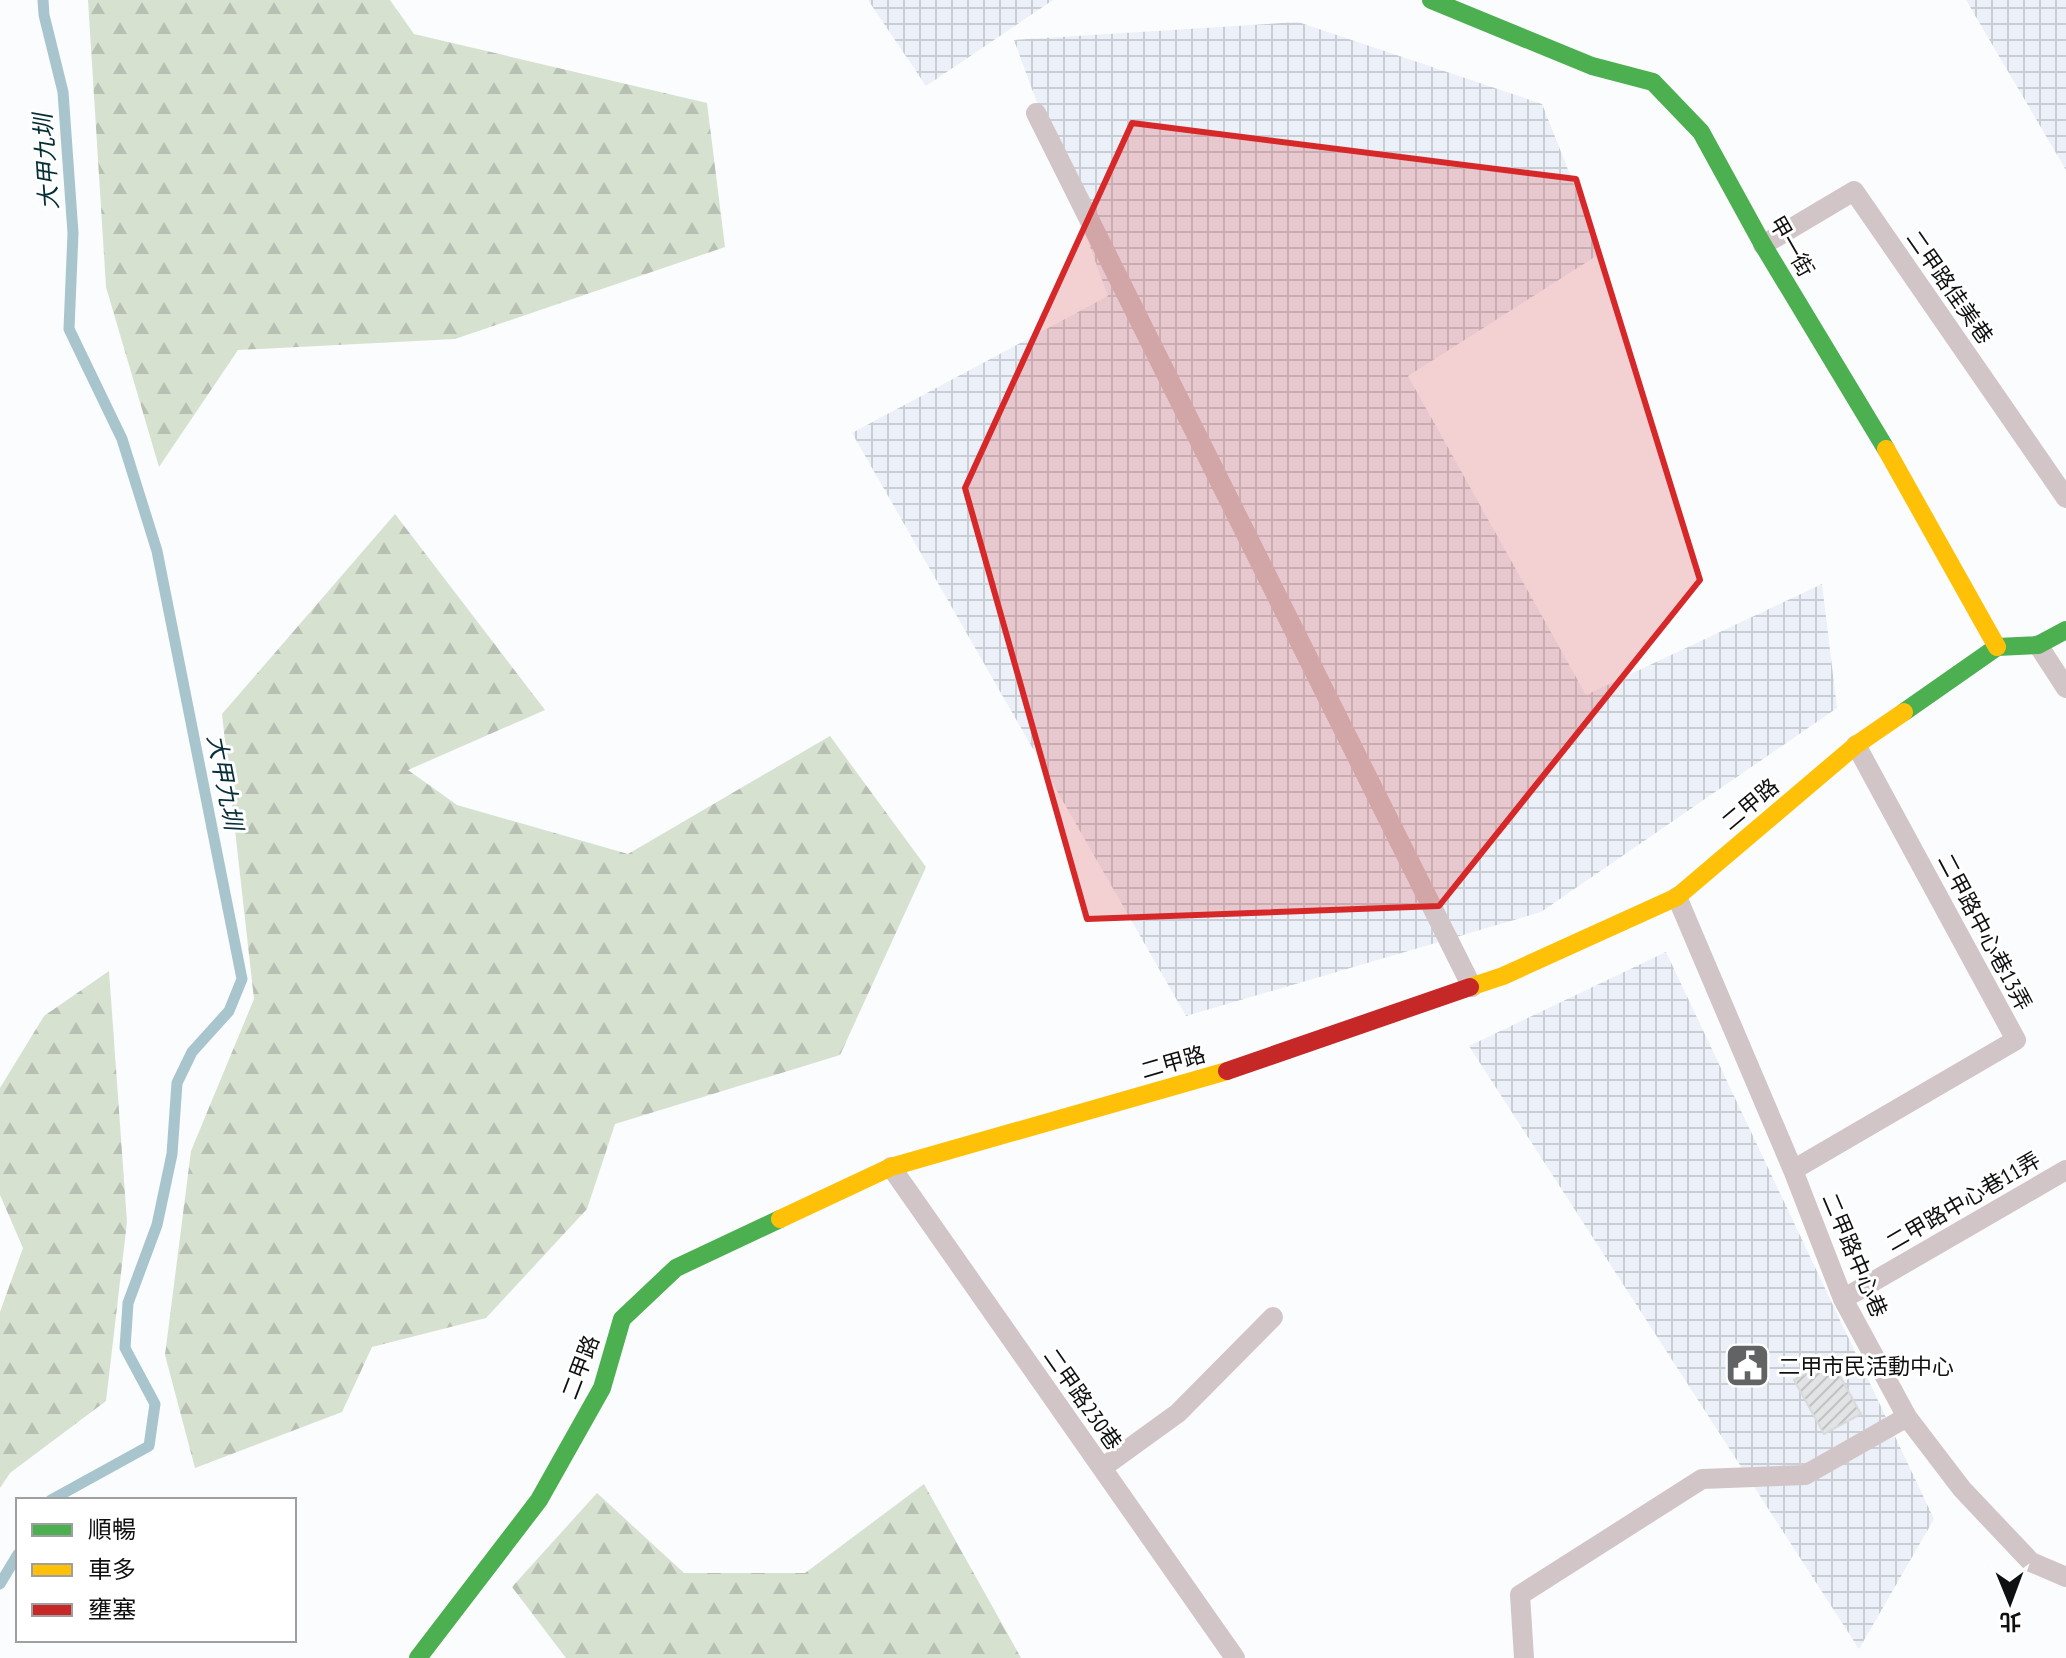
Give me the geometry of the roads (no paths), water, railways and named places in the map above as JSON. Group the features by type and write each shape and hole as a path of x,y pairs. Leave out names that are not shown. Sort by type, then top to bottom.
{"street":[{"name":"甲一街","path":"1431,0 1592,66 1653,82 1701,132 1763,245 1916,499 1997,647"},
{"path":"1997,647 2038,645 2066,630"},
{"name":"二甲路","path":"418,1658 539,1500 602,1388 622,1319 676,1268 891,1167 1238,1068 1503,976 1677,897 1856,745 1997,647"}],"lane":[{"path":"1036,113 1472,987"},
{"name":"二甲路佳美巷","path":"1763,245 1854,191 2066,498"},
{"path":"2038,645 2066,688"},
{"name":"二甲路中心巷13弄","path":"1793,1170 2016,1040 1856,745"},
{"name":"二甲路中心巷","path":"1677,897 1793,1170 1843,1299 1907,1417 1962,1489 2031,1562 2066,1577"},
{"name":"二甲路230巷","path":"891,1167 1235,1658"},
{"name":"二甲路中心巷11弄","path":"1843,1299 2066,1170"},
{"path":"1102,1468 1178,1413 1273,1317"},
{"path":"1524,1658 1520,1595 1702,1479 1805,1475 1907,1417"}],"waterway":[{"name":"大甲九圳","path":"43,0 63,92 73,233 69,329 122,439 157,551 242,979 229,1011 192,1052 177,1083 172,1154 157,1225 128,1303 125,1348 155,1404 149,1446 55,1498"},
{"name":"大甲九圳","path":"0,1584 16,1557"}],"place":[{"name":"二甲市民活動中心","path":"1747,1366"}]}
